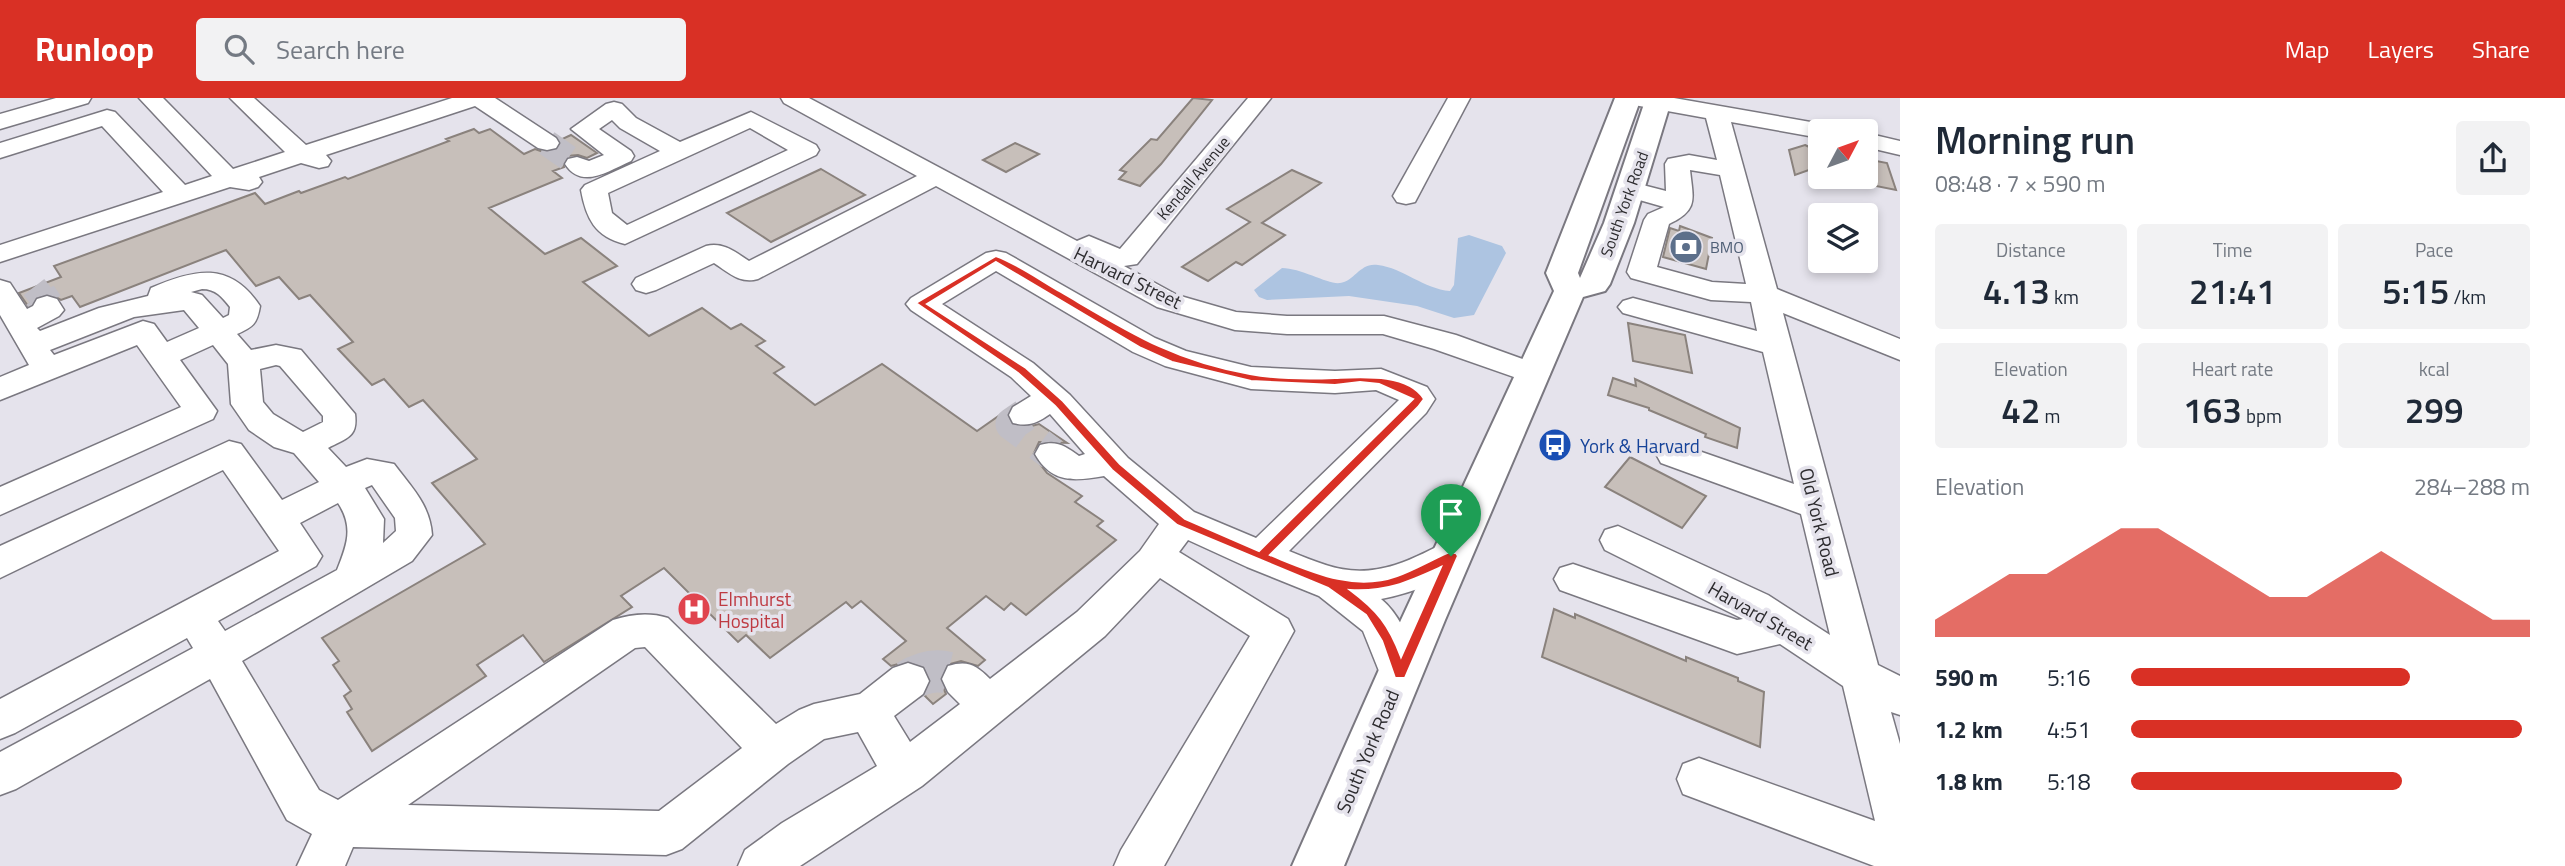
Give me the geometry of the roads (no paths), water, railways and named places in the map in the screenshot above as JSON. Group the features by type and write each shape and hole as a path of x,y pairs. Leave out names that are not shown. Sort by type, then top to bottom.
{"main road":[{"name":"South York Road","path":"1570,291 1594,284 1630,190 1645,99"},
{"name":"South York Road","path":"1318,866 1451,556 1570,291 1562,273 1645,99"}],"street":[{"path":"0,122 80,98"},
{"path":"150,98 229,179 253,183 279,181 439,124 444,116 426,104"},
{"path":"241,98 302,155 329,164"},
{"path":"0,254 302,155 426,104 477,98 542,139 583,129 605,103 628,123 678,151"},
{"name":"Harvard Street","path":"792,98 1167,301 1235,321 1287,326 1384,325 1445,342 1534,374"},
{"name":"Harvard Street","path":"818,98 1110,256 1127,258"},
{"name":"Kendall Avenue","path":"1127,258 1260,98"},
{"path":"1406,196 1459,98"},
{"path":"1645,99 1728,109 1808,128"},
{"path":"1728,109 1731,170 1689,162 1677,164 1680,204 1676,211 1657,220 1641,272 1711,291 1762,294 1900,350"},
{"path":"0,151 107,117 180,195"},
{"path":"751,119 807,150 625,236 599,216 593,190 678,151 751,119"},
{"path":"577,164 586,171 622,156 583,129"},
{"path":"1878,143 1900,148"},
{"name":"Old York Road","path":"1731,170 1858,674 1900,829"},
{"path":"646,284 716,252 748,273 936,176"},
{"path":"1630,190 1680,204"},
{"path":"1261,557 1414,405 1419,399 1416,395 1381,380 1335,382 1251,378 1176,359 1144,345 996,258 921,303 993,349 1052,397 1113,462 1181,522 1261,557 1333,584 1370,612 1377,620 1396,658 1400,674"},
{"path":"0,389 33,347 49,310 41,296 1,290"},
{"path":"1,290 33,347"},
{"path":"0,775 352,580 363,548 366,519 351,495 306,445 286,439 261,422 247,404 244,362 192,301 164,301 114,310 33,347"},
{"path":"1633,307 1775,345"},
{"path":"0,502 201,411 143,331 33,347"},
{"path":"161,356 218,331"},
{"path":"244,362 276,355 290,357 339,414 340,427 306,445"},
{"path":"1025,415 1052,397"},
{"path":"0,563 229,453 303,556 0,720"},
{"path":"1052,454 1073,468 1113,462"},
{"path":"1673,454 1816,505"},
{"path":"277,519 341,486"},
{"path":"762,866 798,839 906,772 976,693 1029,671 1091,624 1157,556 1181,522"},
{"name":"Harvard Street","path":"1618,540 1754,606 1858,674 1900,696"},
{"path":"1138,866 1274,631 1157,556"},
{"path":"1333,584 1369,586 1398,582 1451,556"},
{"path":"1573,579 1737,637 1787,626"},
{"path":"195,614 303,805 340,825 667,833 773,750 814,723 871,710 908,681"},
{"path":"321,866 340,825 627,632 654,630 773,750"},
{"path":"871,710 876,727 906,772"},
{"path":"1699,779 1900,853"}],"water":[{"path":"1469,235 1502,246 1506,253 1474,315 1454,318 1417,306 1349,296 1267,300 1259,297 1254,290 1282,268 1340,283 1367,266 1378,265 1396,270 1431,287 1450,291 1454,285 1458,238"}],"tunnel":[{"path":"547,143 577,164"},
{"path":"34,287 41,296"},
{"path":"40,295 47,305"},
{"path":"1025,415 1012,424 1052,454"},
{"path":"908,681 936,671 963,679"}],"place":[{"name":"BMO","path":"1686,247"},
{"name":"York & Harvard","path":"1555,445"},
{"name":"Elmhurst Hospital","path":"694,609"}]}
